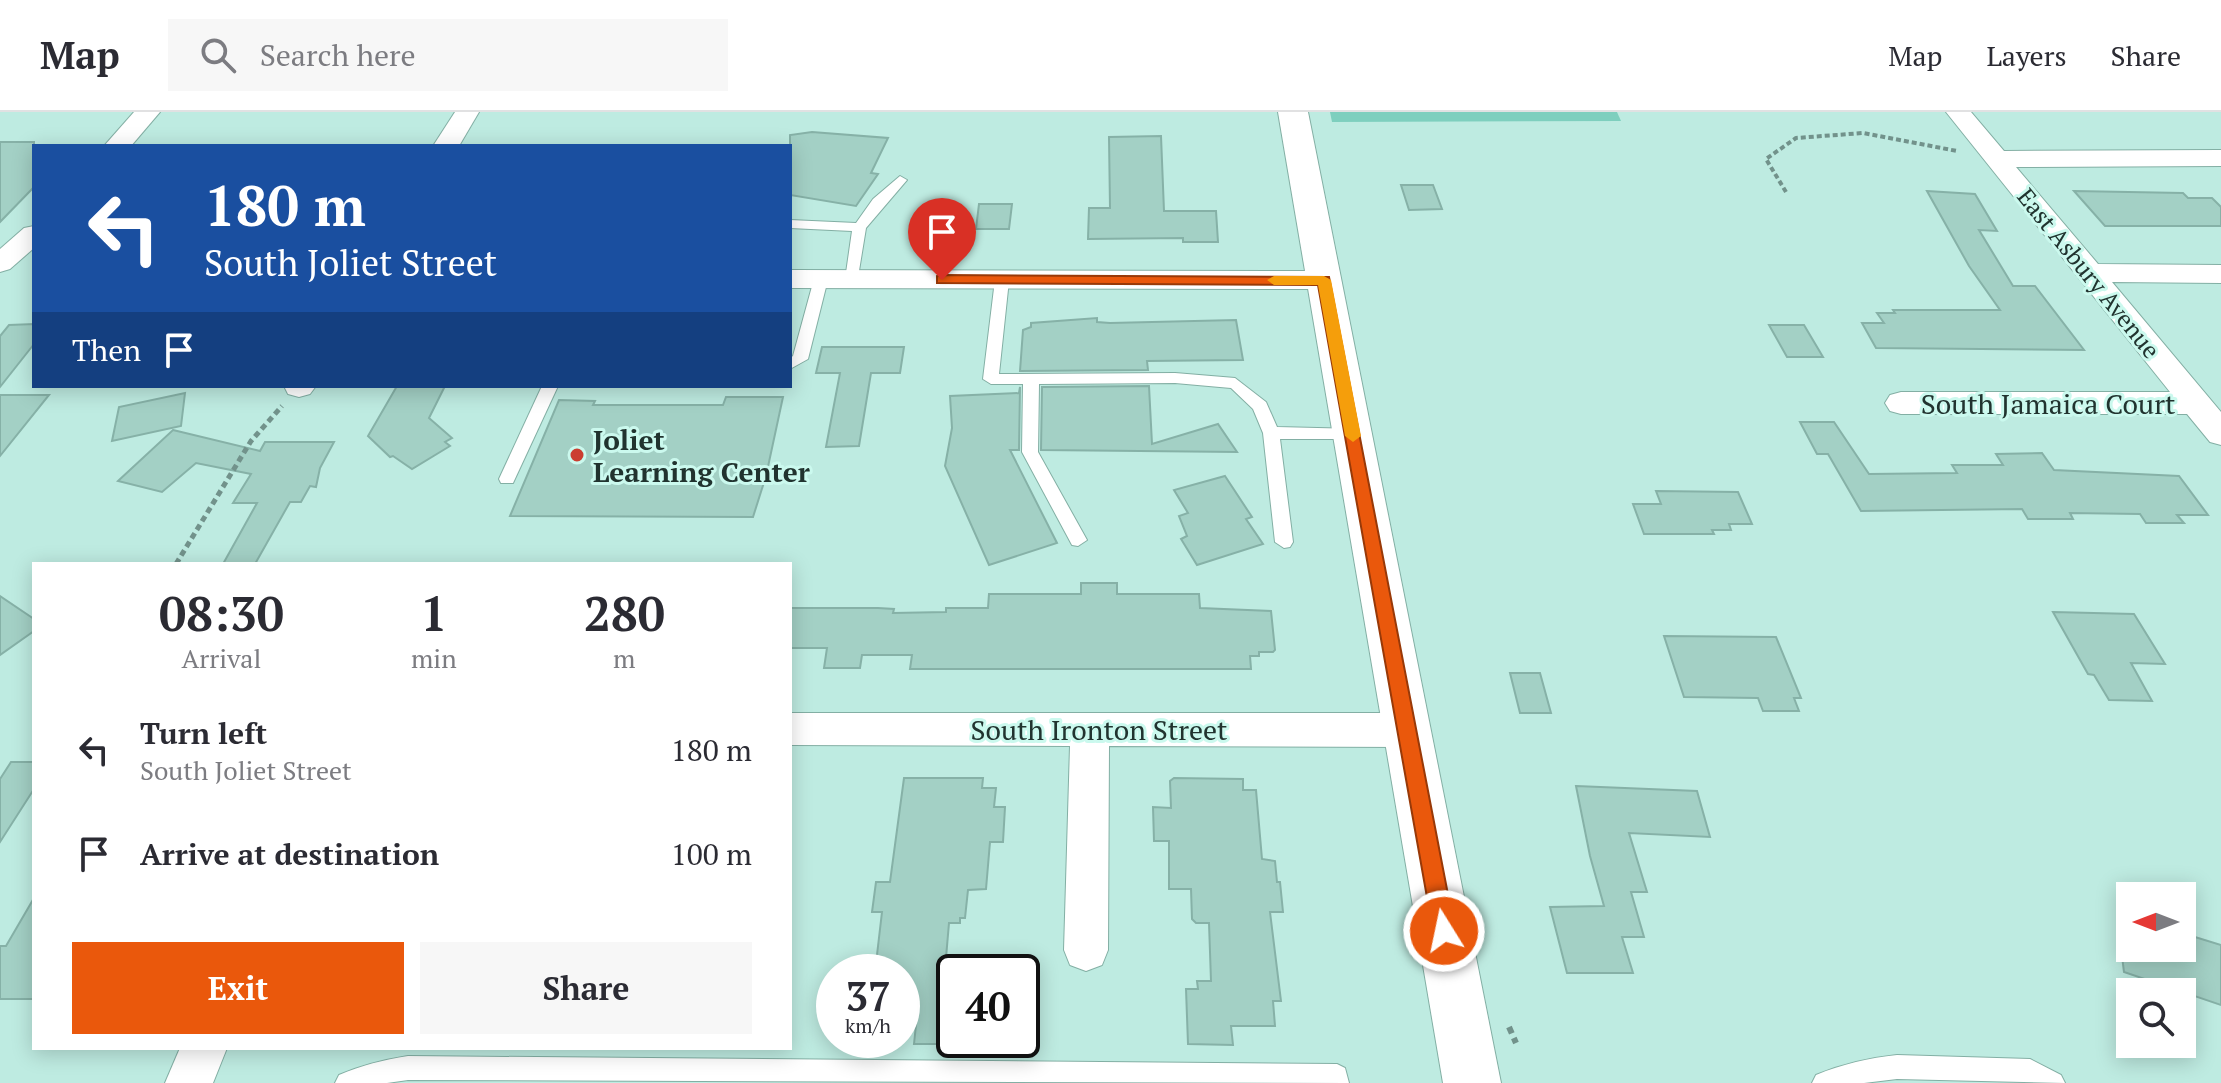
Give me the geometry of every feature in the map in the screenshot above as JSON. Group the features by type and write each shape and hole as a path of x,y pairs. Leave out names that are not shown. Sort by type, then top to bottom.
{"street":[{"path":"119,144 148,112"},
{"path":"447,144 467,112"},
{"path":"1293,112 1472,1083"},
{"name":"East Asbury Avenue","path":"1958,112 2211,417"},
{"path":"1993,155 2221,158"},
{"path":"0,263 32,236"},
{"path":"2090,273 2221,274"},
{"path":"792,279 1324,280"},
{"name":"South Jamaica Court","path":"1901,403 2211,417"},
{"name":"South Ironton Street","path":"792,729 1407,730"},
{"path":"1086,950 1090,729"},
{"path":"189,1083 203,1050"}],"lane":[{"path":"852,280 859,228 878,202 900,180"},
{"path":"792,224 859,228"},
{"path":"792,363 800,359 821,279"},
{"path":"1002,280 991,379 1175,378 1235,383 1260,406 1271,433 1284,542"},
{"path":"1031,378 1030,452 1078,540"},
{"path":"507,479 549,388"},
{"path":"1271,433 1352,433"},
{"path":"1824,1083 1868,1070 1897,1067 2030,1071 2053,1083"},
{"path":"347,1083 375,1073 408,1068 1337,1076 1337,1083"}],"path":[{"path":"1786,192 1766,159 1796,138 1863,133 1959,152 1993,155"},
{"path":"177,562 251,441 298,388"}],"green space":[{"path":"1330,112 1617,112 1621,121 1332,122"}],"building":[{"path":"812,132 888,138 871,173 878,174 856,206 792,195 790,135"},
{"path":"1161,136 1164,211 1216,211 1218,242 1183,242 1183,238 1088,239 1089,208 1110,208 1109,137"},
{"path":"0,142 34,142 32,189 0,222"},
{"path":"1401,185 1433,185 1442,209 1409,210"},
{"path":"1927,191 1975,194 1997,231 1979,230 2013,286 2035,286 2084,350 1876,348 1862,323 1884,323 1877,313 1895,313 1893,310 2000,310 1969,266"},
{"path":"2074,191 2183,193 2188,198 2212,198 2221,207 2221,226 2105,226"},
{"path":"979,204 1012,204 1009,229 976,229"},
{"path":"1097,318 1097,322 1110,323 1236,320 1243,360 1147,361 1148,370 1020,371 1023,330 1031,327 1031,323"},
{"path":"32,324 32,347 0,387 0,336 9,325"},
{"path":"1769,325 1804,325 1823,357 1787,357"},
{"path":"822,347 904,347 900,373 871,373 859,446 826,447 840,373 816,373"},
{"path":"1149,386 1152,444 1218,424 1237,452 1041,450 1042,387"},
{"path":"1020,387 1019,450 1010,450 1057,543 989,565 945,466 952,428 950,396 1019,393"},
{"path":"396,388 444,388 429,418 452,438 445,442 450,446 412,469 390,457 368,436"},
{"path":"185,393 181,426 112,441 119,407"},
{"path":"0,395 49,395 0,456"},
{"name":"Joliet Learning Center","path":"726,397 783,397 766,476 753,517 510,516 559,400 595,401 593,405 723,405"},
{"path":"1800,422 1834,422 1869,474 1957,473 1952,465 2003,465 1996,454 2042,453 2054,470 2179,476 2208,515 2177,515 2184,523 2146,523 2140,514 2070,513 2073,519 2028,519 2022,509 1861,511 1828,454 1817,454"},
{"path":"173,430 260,451 265,442 334,442 320,468 316,487 310,486 301,502 290,502 256,562 224,562 257,503 233,503 251,474 196,463 162,492 118,481"},
{"path":"1225,476 1252,517 1246,519 1263,544 1197,565 1181,539 1187,536 1179,516 1188,513 1174,490"},
{"path":"1656,491 1738,492 1752,524 1729,524 1731,530 1712,530 1714,534 1644,534 1633,504 1661,504"},
{"path":"1081,583 1117,583 1117,594 1199,594 1200,608 1271,611 1275,650 1250,656 1251,669 910,669 912,655 862,655 860,668 824,668 827,648 792,648 792,608 946,612 946,608 988,608 989,594 1081,594"},
{"path":"0,596 32,618 32,632 0,655"},
{"path":"2053,612 2134,614 2165,664 2131,663 2152,701 2109,700 2094,675 2088,674"},
{"path":"1664,636 1776,637 1801,698 1794,698 1799,711 1763,711 1758,698 1684,697"},
{"path":"1510,673 1540,673 1551,713 1520,713"},
{"path":"11,762 32,762 32,792 0,842 0,779"},
{"path":"904,778 983,778 982,788 996,788 994,807 1005,807 1003,842 990,842 986,889 968,890 965,918 960,918 960,923 949,923 946,954 936,954 936,1044 920,1044 920,954 877,954 882,912 872,912 876,882 890,882"},
{"path":"1174,778 1243,779 1243,790 1256,790 1262,859 1275,861 1277,882 1280,882 1283,912 1270,912 1281,1001 1273,1001 1275,1026 1231,1026 1233,1045 1188,1044 1186,989 1198,989 1197,981 1211,981 1209,923 1196,923 1192,919 1191,889 1169,889 1169,841 1154,841 1153,807 1171,808 1170,781"},
{"path":"1576,786 1697,791 1710,837 1629,833 1647,892 1631,892 1644,937 1622,937 1633,973 1567,973 1550,907 1604,906"},
{"path":"32,901 32,999 0,999 0,946 6,946"},
{"path":"2196,937 2221,945 2221,1005 2196,996 2196,978 2142,978 2124,972 2123,962 2196,962"}],"slow traffic":[{"path":"1274,280 1324,280 1353,436"}],"place":[{"name":"Joliet Learning Center","path":"577,455"}],"route":[{"path":"942,280 1324,280 1444,931"}]}
